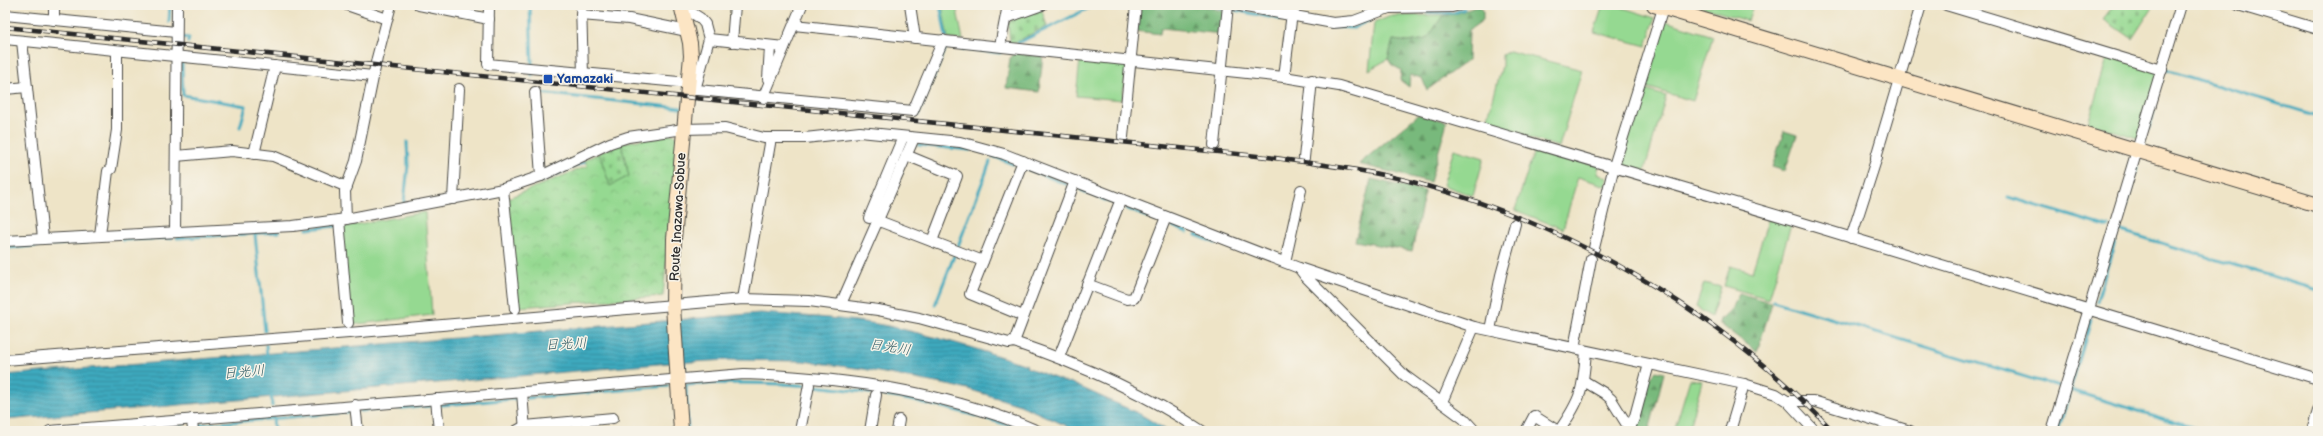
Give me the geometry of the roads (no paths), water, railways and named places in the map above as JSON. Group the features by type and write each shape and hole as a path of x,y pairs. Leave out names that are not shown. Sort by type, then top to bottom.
{"street":[{"path":"54,5 54,20"},
{"path":"175,232 177,5"},
{"path":"347,5 387,19"},
{"path":"348,323 342,220 347,187 364,127 373,76 391,5"},
{"path":"419,5 488,19"},
{"path":"488,5 488,64 583,74 763,98 913,111 943,40"},
{"path":"732,42 735,5"},
{"path":"763,98 802,5"},
{"path":"910,5 915,38"},
{"path":"1000,46 1006,18 1005,11 1008,5"},
{"path":"1006,18 1042,5"},
{"path":"1123,137 1136,5"},
{"path":"1214,145 1228,5"},
{"path":"1235,5 1255,7 1291,16 1345,23 1389,8 1452,7 1460,5"},
{"path":"1284,76 1293,5"},
{"path":"1851,238 1921,5"},
{"path":"1946,5 2162,70"},
{"path":"2052,431 2181,5"},
{"path":"2238,5 2318,29"},
{"path":"681,6 700,18 705,24 709,39 690,88"},
{"name":"Route Inazawa-Sobue","path":"681,6 691,56 690,88 684,130 674,239 673,304 681,431"},
{"path":"1594,248 1614,166 1660,6 1899,80 2318,205"},
{"path":"583,74 581,10 687,31"},
{"path":"5,15 176,32"},
{"path":"794,25 1312,80 1614,166 2318,379"},
{"path":"5,39 373,76"},
{"path":"709,39 784,48"},
{"path":"22,41 43,238"},
{"path":"768,86 770,47"},
{"path":"100,235 108,171 111,169 118,130 117,51"},
{"path":"254,154 275,66"},
{"path":"1304,158 1312,80"},
{"path":"5,89 27,87"},
{"path":"453,199 459,89"},
{"path":"535,92 541,176"},
{"path":"5,241 294,226 342,220 503,189 541,176 610,143 628,137 684,130 725,128 771,138 805,138 860,132 960,142 983,147 1023,161 1299,268 1474,327 1744,384 1776,394 1787,401 1815,431"},
{"path":"841,304 875,224 874,220 903,137"},
{"path":"743,299 771,138"},
{"path":"874,220 914,138"},
{"path":"176,156 232,151 273,156 347,187"},
{"path":"906,155 957,176 932,241"},
{"path":"1023,161 970,294 1023,316"},
{"path":"1014,342 1075,181"},
{"path":"503,189 515,308"},
{"path":"1285,262 1301,190"},
{"path":"1059,357 1121,199"},
{"path":"1087,284 1127,299 1134,298 1166,217"},
{"path":"874,220 983,261"},
{"path":"1490,330 1501,275 1515,224"},
{"path":"1574,348 1591,259"},
{"path":"1299,268 1305,276 1404,375 1464,419 1475,431"},
{"path":"5,360 349,333 673,304 743,299 774,299 841,304 919,318 1009,343 1014,342 1059,357 1160,406 1202,431"},
{"path":"1442,402 1474,327"},
{"path":"1526,431 1534,416 1558,431 1577,405 1584,381 1586,350"},
{"path":"1629,431 1636,416 1649,364"},
{"path":"50,431 108,428 192,419 522,392 678,377 744,374 802,376 859,383 912,392 975,407 1038,431"},
{"path":"1584,381 1604,392 1611,399 1629,431"},
{"path":"1730,431 1744,384"},
{"path":"800,431 809,385"},
{"path":"522,392 522,429 613,418"},
{"path":"870,431 876,395"},
{"path":"436,399 439,431"},
{"path":"1787,401 1813,401 1910,431"},
{"path":"355,405 358,431"},
{"path":"2312,431 2318,411"},
{"path":"192,419 193,431"},
{"path":"897,431 899,420"}],"water":[{"name":"日光川","path":"760,313 872,323 923,334 958,344 1027,365 1026,367 1068,383 1069,382 1140,414 1168,431 1078,431 1020,405 968,389 863,369 803,361 729,360 670,363 5,420 5,375"}],"waterway":[{"path":"169,22 170,5"},
{"path":"530,5 532,65"},
{"path":"940,5 946,37"},
{"path":"1018,43 1095,5"},
{"path":"1210,5 1224,8"},
{"path":"1427,12 1453,13 1464,9"},
{"path":"1234,10 1285,20"},
{"path":"1332,27 1353,28 1370,20"},
{"path":"1296,22 1317,25"},
{"path":"181,37 189,38 188,42"},
{"path":"933,78 946,47 1000,53"},
{"path":"182,63 183,95 246,106 240,127"},
{"path":"2166,70 2318,116"},
{"path":"918,115 931,83"},
{"path":"539,93 681,108"},
{"path":"2149,127 2154,113"},
{"path":"404,203 408,165 407,142"},
{"path":"899,159 905,144"},
{"path":"918,145 970,150"},
{"path":"993,156 1013,164"},
{"path":"540,181 584,162"},
{"path":"958,246 990,162"},
{"path":"1026,168 1066,184"},
{"path":"2097,301 2137,168"},
{"path":"1081,190 1110,202"},
{"path":"2008,197 2108,227"},
{"path":"1127,209 1155,220"},
{"path":"307,229 337,226"},
{"path":"1173,226 1187,232"},
{"path":"2118,230 2318,290"},
{"path":"177,238 279,232"},
{"path":"255,234 265,331"},
{"path":"1196,235 1216,243"},
{"path":"122,240 171,238"},
{"path":"8,248 87,242"},
{"path":"935,305 954,256"},
{"path":"1773,301 2059,387"},
{"path":"2058,431 2091,320"},
{"name":"日光川","path":"266,345 267,356"},
{"path":"684,358 685,373"},
{"path":"687,407 686,385 769,383 850,390 891,396 971,414 1011,426"},
{"path":"527,398 668,386"},
{"path":"2073,391 2204,431"},
{"path":"271,394 272,406"},
{"path":"441,405 515,399"},
{"path":"360,411 430,406"},
{"path":"198,425 349,412"},
{"path":"687,413 688,431"},
{"path":"273,417 274,431"},
{"path":"127,431 184,426"}],"railway":[{"path":"5,27 1267,157 1383,175 1420,184 1478,202 1535,224 1590,250 1643,280 1695,313 1744,349 1790,389 1833,431"}],"place":[{"name":"Yamazaki","path":"548,79"}]}
